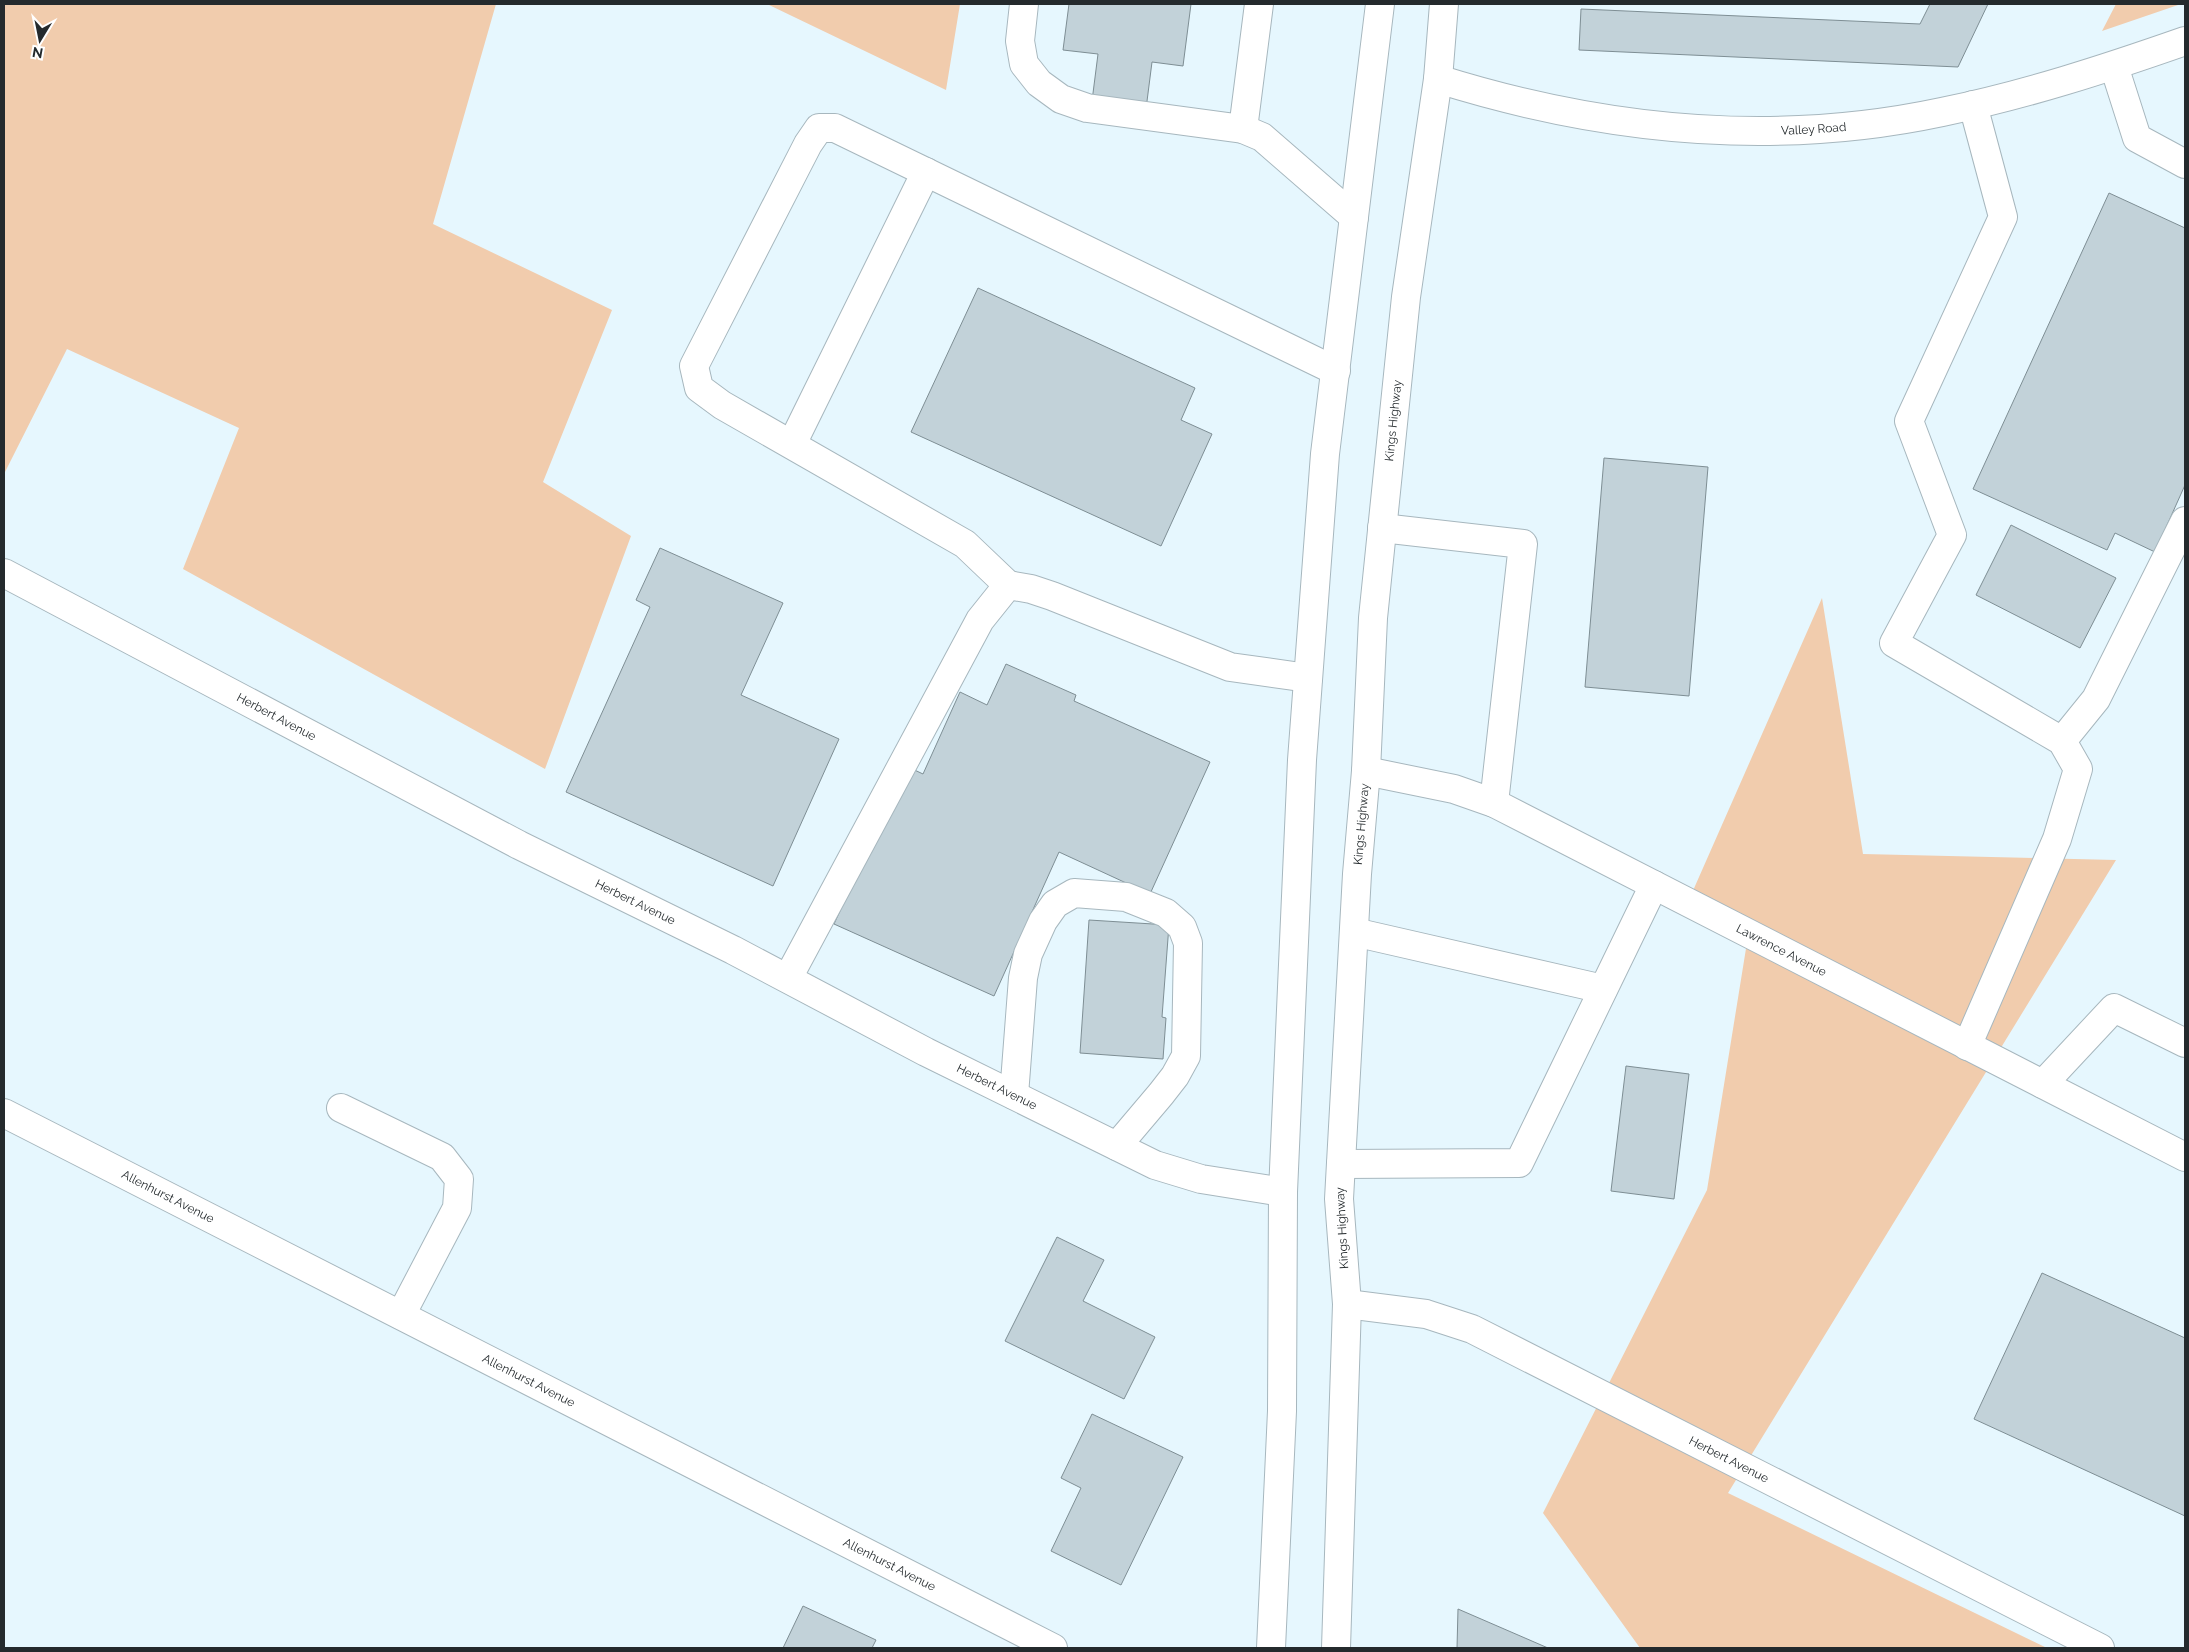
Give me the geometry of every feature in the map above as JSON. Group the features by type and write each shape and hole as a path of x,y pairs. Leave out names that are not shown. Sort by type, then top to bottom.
{"street":[{"path":"1024,4 1020,41 1024,64 1039,83 1061,99 1087,108 1243,129 1262,137 1354,217"},
{"path":"1243,129 1259,4"},
{"path":"1271,1648 1282,1411 1283,1192 1301,783 1325,454 1380,4"},
{"name":"Kings Highway","path":"1336,1648 1347,1304 1339,1199 1354,932 1366,771 1373,618 1406,297 1438,80 1444,4"},
{"name":"Valley Road","path":"1438,80 1492,96 1547,109 1658,126 1715,130 1772,130 1885,122 1941,112 2114,66 2185,41"},
{"path":"2114,66 2137,138 2185,164"},
{"path":"1967,1046 2057,839 2078,770 2062,741 1894,643 1952,535 1909,421 2003,217 1973,105"},
{"path":"1308,678 1230,667 1052,596 1031,589 1008,585 966,544 722,404 699,388 694,366 808,144 819,128 835,128 1336,371"},
{"path":"792,444 926,172"},
{"path":"2062,741 2096,699 2185,521"},
{"path":"1382,528 1523,544 1494,803"},
{"name":"Herbert Avenue","path":"4,573 519,845 788,978 926,1052 1155,1165 1201,1179 1283,1192"},
{"path":"788,978 980,620 1008,585"},
{"name":"Lawrence Avenue","path":"1366,771 1454,789 1494,803 2185,1157"},
{"path":"1341,1164 1519,1163 1654,885"},
{"path":"1014,1095 1023,978 1028,954 1043,921 1055,904 1074,893 1126,896 1166,914 1182,927 1188,943 1186,1056 1175,1076 1117,1146"},
{"path":"1354,932 1603,989"},
{"path":"2044,1084 2114,1008 2185,1043"},
{"path":"341,1108 442,1157 460,1179 456,1208 401,1315"},
{"name":"Allenhurst Avenue","path":"4,1113 1053,1648"},
{"name":"Herbert Avenue","path":"1347,1304 1426,1314 1472,1329 2100,1648"}],"shaded area":[{"path":"4,4 496,4 433,224 612,310 543,482 631,536 545,769 183,569 239,428 67,349 4,474"},
{"path":"767,4 960,4 946,90"},
{"path":"2116,4 2181,4 2102,31"},
{"path":"1822,598 1863,854 2116,860 1728,1493 2047,1648 1640,1648 1543,1513 1707,1190 1749,930 1688,902"}],"building":[{"path":"1069,4 1191,4 1183,66 1152,62 1146,109 1092,101 1098,54 1063,50"},
{"path":"1930,4 1988,4 1958,67 1579,50 1581,9 1920,24"},
{"path":"2109,193 2185,228 2185,485 2155,552 2115,533 2107,550 1973,489"},
{"path":"978,288 1195,388 1181,420 1212,434 1161,546 911,432"},
{"path":"1604,458 1708,467 1689,696 1585,687"},
{"path":"2011,525 2116,578 2080,648 1976,595"},
{"path":"660,548 783,603 741,695 839,739 773,886 566,792 650,607 636,600"},
{"path":"1006,664 1076,695 1074,701 1210,762 1150,894 1059,852 994,996 834,924 906,766 923,774 960,692 987,705"},
{"path":"1089,920 1169,925 1162,1017 1166,1018 1163,1059 1080,1053"},
{"path":"1626,1066 1689,1074 1674,1199 1611,1191"},
{"path":"1057,1237 1104,1260 1083,1301 1155,1337 1124,1399 1005,1341"},
{"path":"2042,1273 2185,1338 2185,1516 1974,1419"},
{"path":"1092,1414 1183,1457 1121,1585 1051,1551 1081,1488 1061,1478"},
{"path":"803,1606 876,1640 872,1648 783,1648"},
{"path":"1458,1609 1548,1648 1457,1648"}]}
